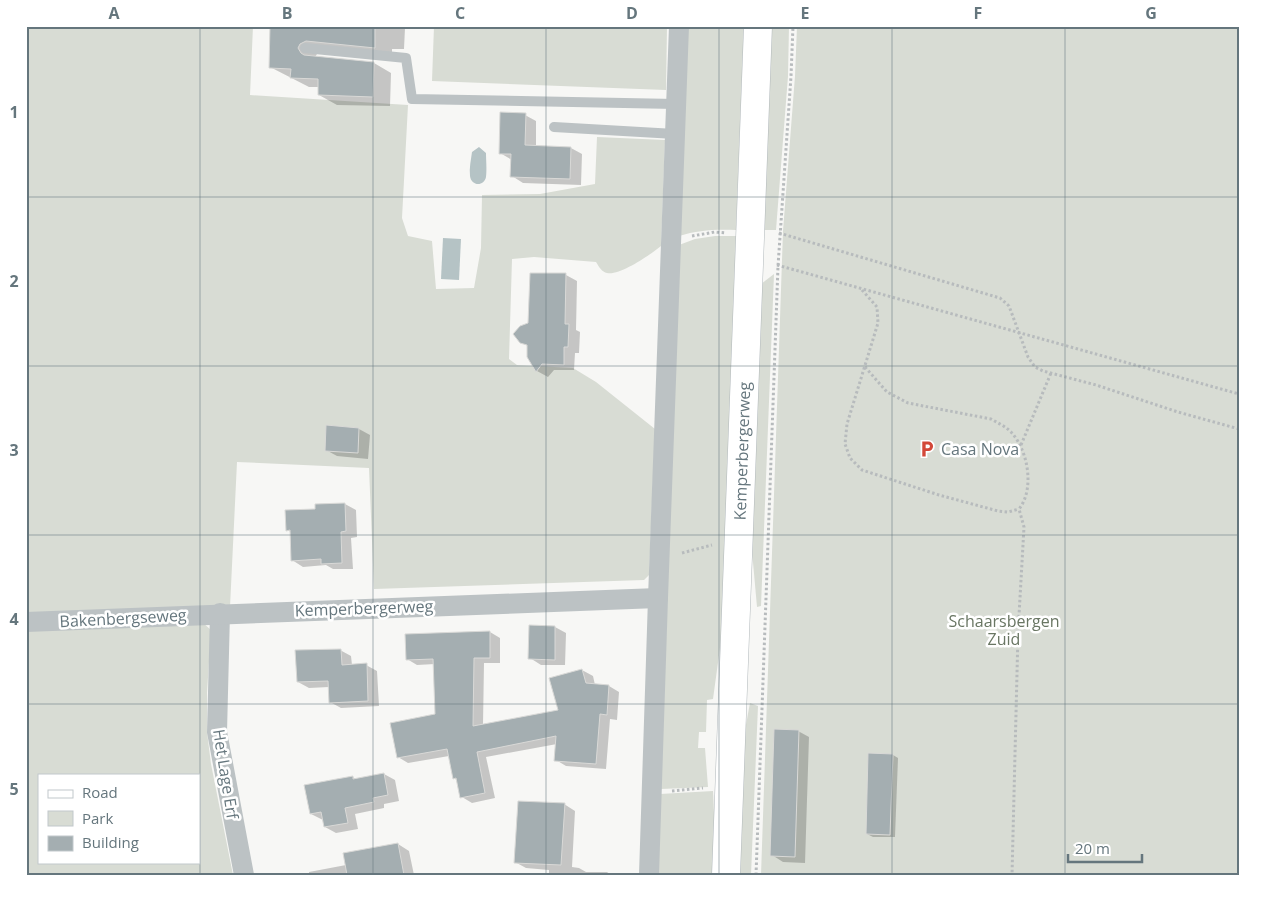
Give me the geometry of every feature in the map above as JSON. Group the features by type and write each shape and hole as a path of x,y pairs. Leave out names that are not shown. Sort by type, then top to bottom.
{"main road":[{"name":"Kemperbergerweg","path":"726,875 758,26"}],"street":[{"path":"649,875 679,26"},
{"name":"Kemperbergerweg","path":"220,613 658,598"},
{"name":"Bakenbergseweg","path":"26,622 220,613"},
{"name":"Het Lage Erf","path":"220,613 217,732 244,875"}],"lane":[{"path":"305,48 406,58 412,99 676,104"},
{"path":"554,127 675,134"}],"path":[{"name":"Kemperbergerweg","path":"756,875 778,266 792,76 793,26"},
{"path":"780,234 1000,298 1009,306 1018,334 1028,357 1035,367 1043,371 1113,390 1178,412 1239,429"},
{"path":"749,260 901,299 1018,334 1239,394"},
{"path":"862,289 876,307 878,323 847,424 845,444 850,458 862,470 940,495 998,511 1008,512 1019,509 1024,503 1027,494 1029,478 1020,446 1012,432 991,419 908,403 886,392 865,367"},
{"path":"1020,446 1051,373"},
{"path":"1012,875 1018,633 1024,527 1019,509"},
{"path":"652,792 709,788"}],"green space":[{"path":"26,26 253,26 250,95 408,105 402,218 408,236 432,241 436,289 474,288 481,248 482,195 540,194 595,184 597,137 665,140 661,246 635,264 613,273 604,272 596,262 534,257 512,259 509,359 517,365 573,368 596,382 655,429 649,575 644,580 374,589 369,468 237,462 230,607 26,616"},
{"path":"434,26 667,26 666,90 432,81"},
{"path":"686,26 744,26 736,230 707,230 679,236"},
{"path":"770,26 789,26 788,76 776,230 763,230"},
{"name":"Schaarsbergen Zuid","path":"797,26 1239,26 1239,875 761,875 783,231"},
{"path":"715,236 736,236 723,626 713,699 707,700 706,732 699,732 698,748 705,748 708,787 661,789 679,245 695,239"},
{"path":"774,274 761,606 757,607 751,540 761,284"},
{"path":"203,623 211,630 207,693 207,732 211,764 233,875 26,875 26,629"},
{"path":"750,703 758,706 751,875 739,875 745,730"},
{"path":"713,791 714,875 658,875 660,794"}],"shaded area":[{"path":"479,147 486,153 486,177 483,182 478,184 471,179 470,170 472,152"},
{"path":"443,238 461,239 459,280 441,279"}],"building":[{"path":"270,26 375,26 375,48 306,41 300,44 298,48 304,55 374,62 373,97 318,95 318,79 290,78 291,69 269,68"},
{"path":"500,112 526,113 525,145 571,147 570,179 510,177 511,154 499,154"},
{"path":"530,273 566,273 565,324 569,324 568,347 564,347 564,365 542,364 536,372 527,357 527,345 520,343 513,334 520,326 528,323"},
{"path":"326,425 359,428 358,453 325,451"},
{"path":"345,503 346,531 341,532 342,563 321,564 321,559 291,561 290,530 286,531 285,510 315,509 315,504"},
{"path":"529,625 555,626 555,660 528,659"},
{"path":"490,631 490,658 474,658 473,726 558,710 549,678 582,669 586,683 609,685 607,715 600,714 596,764 554,761 556,736 477,752 485,793 460,798 456,778 453,779 447,749 397,758 390,723 435,714 433,659 406,660 405,634"},
{"path":"341,649 342,665 367,663 368,701 329,703 328,681 297,682 295,650"},
{"path":"774,729 799,730 795,857 770,856"},
{"path":"868,753 893,754 890,835 866,834"},
{"path":"384,773 388,795 373,798 374,802 345,808 348,823 324,827 321,812 310,814 304,785 353,776 353,779"},
{"path":"518,801 565,803 561,865 514,863"},
{"path":"398,843 404,875 347,875 343,853"}],"place":[{"name":"Casa Nova","path":"927,449"}]}
